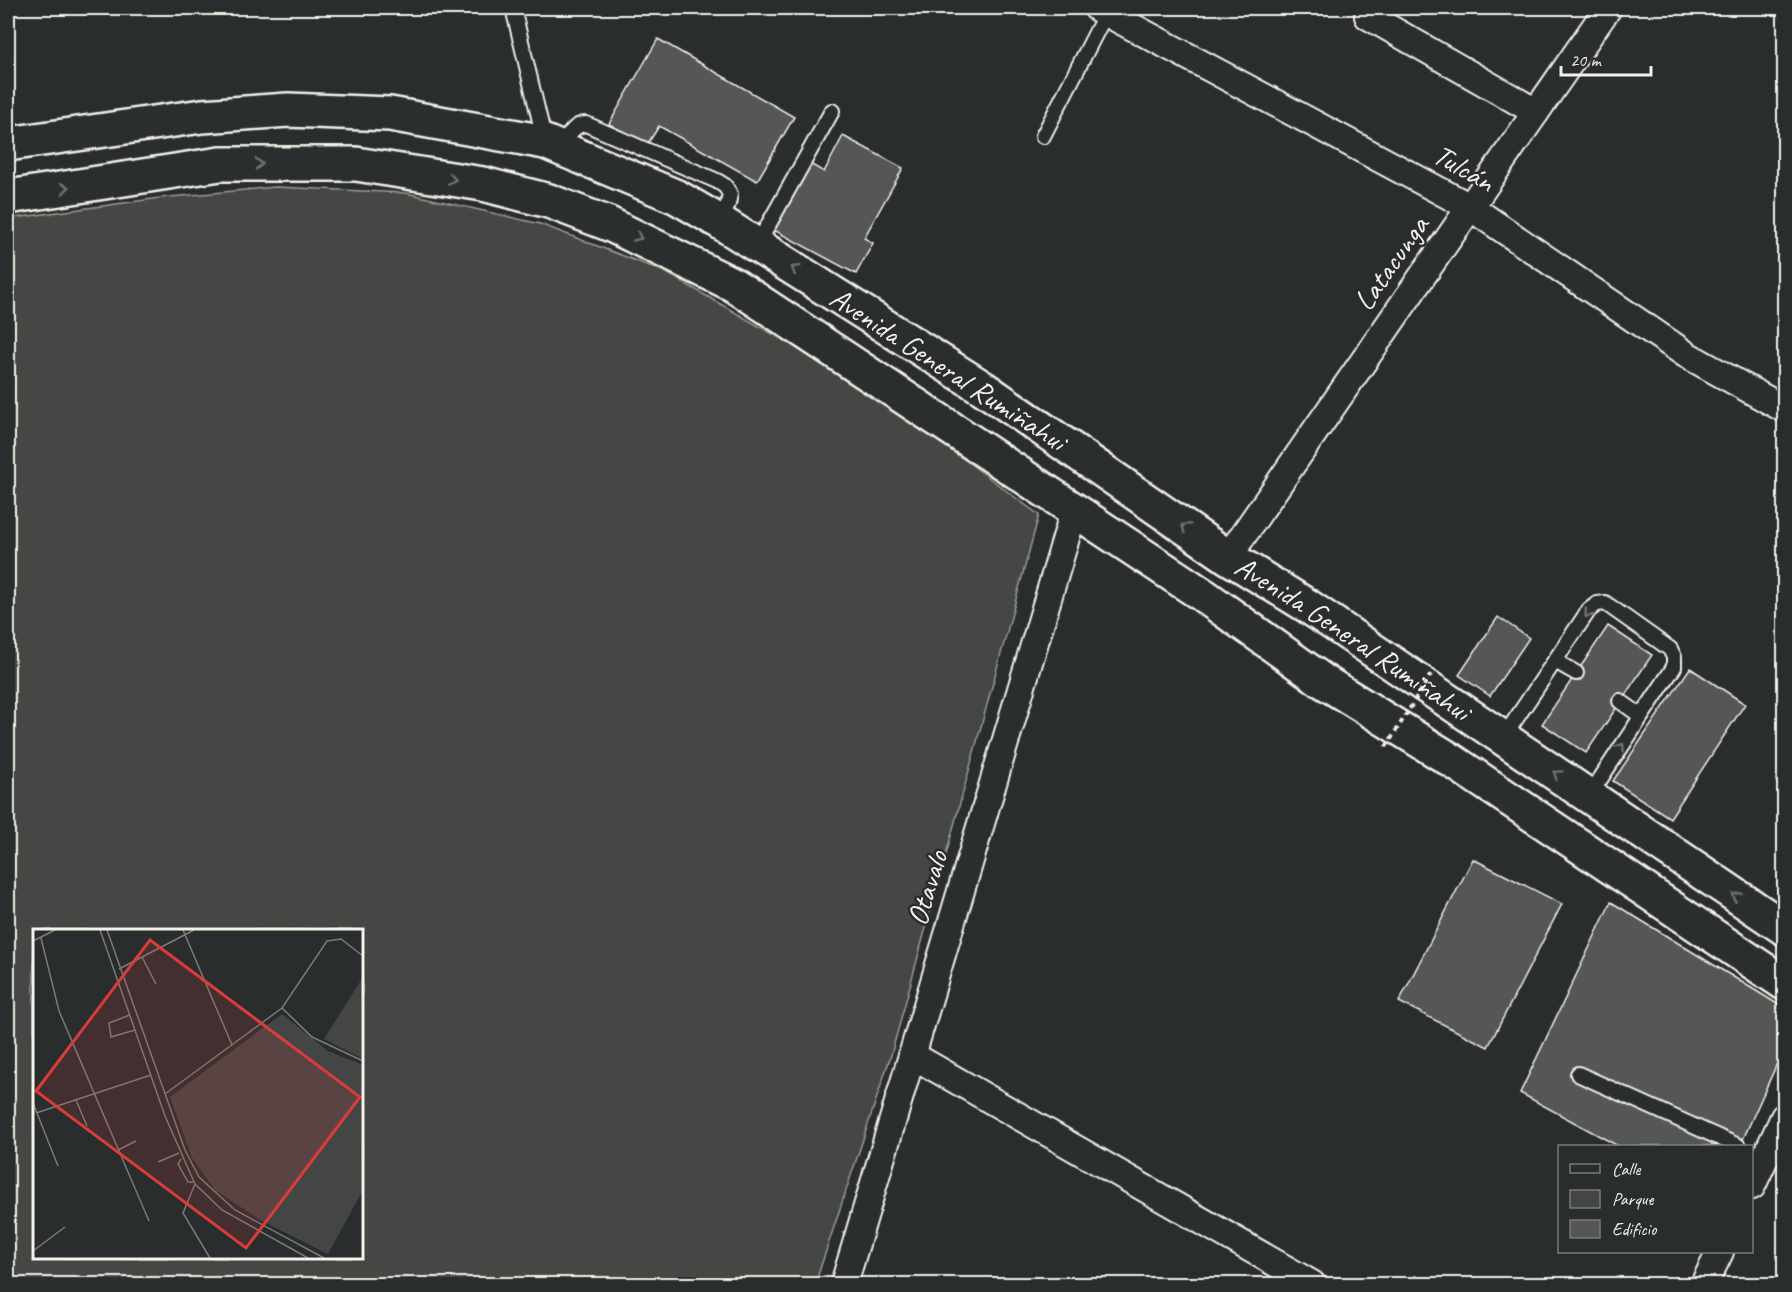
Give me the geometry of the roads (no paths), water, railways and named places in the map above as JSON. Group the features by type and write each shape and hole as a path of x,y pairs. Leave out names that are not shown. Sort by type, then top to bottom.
{"highway":[{"name":"Avenida General Rumiñahui","path":"8,144 202,116 288,110 390,114 553,146 677,197 759,246 982,388 1228,557 1306,605 1785,928"},
{"name":"Avenida General Rumiñahui","path":"8,197 220,164 356,164 483,184 549,201 636,236 734,285 1203,595 1323,681 1451,760 1785,983"}],"street":[{"name":"Latacunga","path":"1228,557 1608,8"},
{"name":"Tulcán","path":"1101,10 1470,207 1687,355 1785,409"},
{"path":"1368,16 1536,112"},
{"name":"Otavalo","path":"844,1284 1074,511"},
{"path":"912,1054 1312,1284"},
{"path":"1753,1181 1758,1156 1785,1117"},
{"path":"1704,1284 1719,1253"}],"lane":[{"path":"513,8 553,146"},
{"path":"1043,136 1101,10"},
{"path":"759,246 766,229 832,111"},
{"path":"1503,738 1589,610 1597,604 1605,603 1670,649 1674,657 1674,667 1589,796"},
{"path":"1555,661 1576,673"},
{"path":"1620,701 1641,716"},
{"path":"1578,1074 1736,1145"}]}
